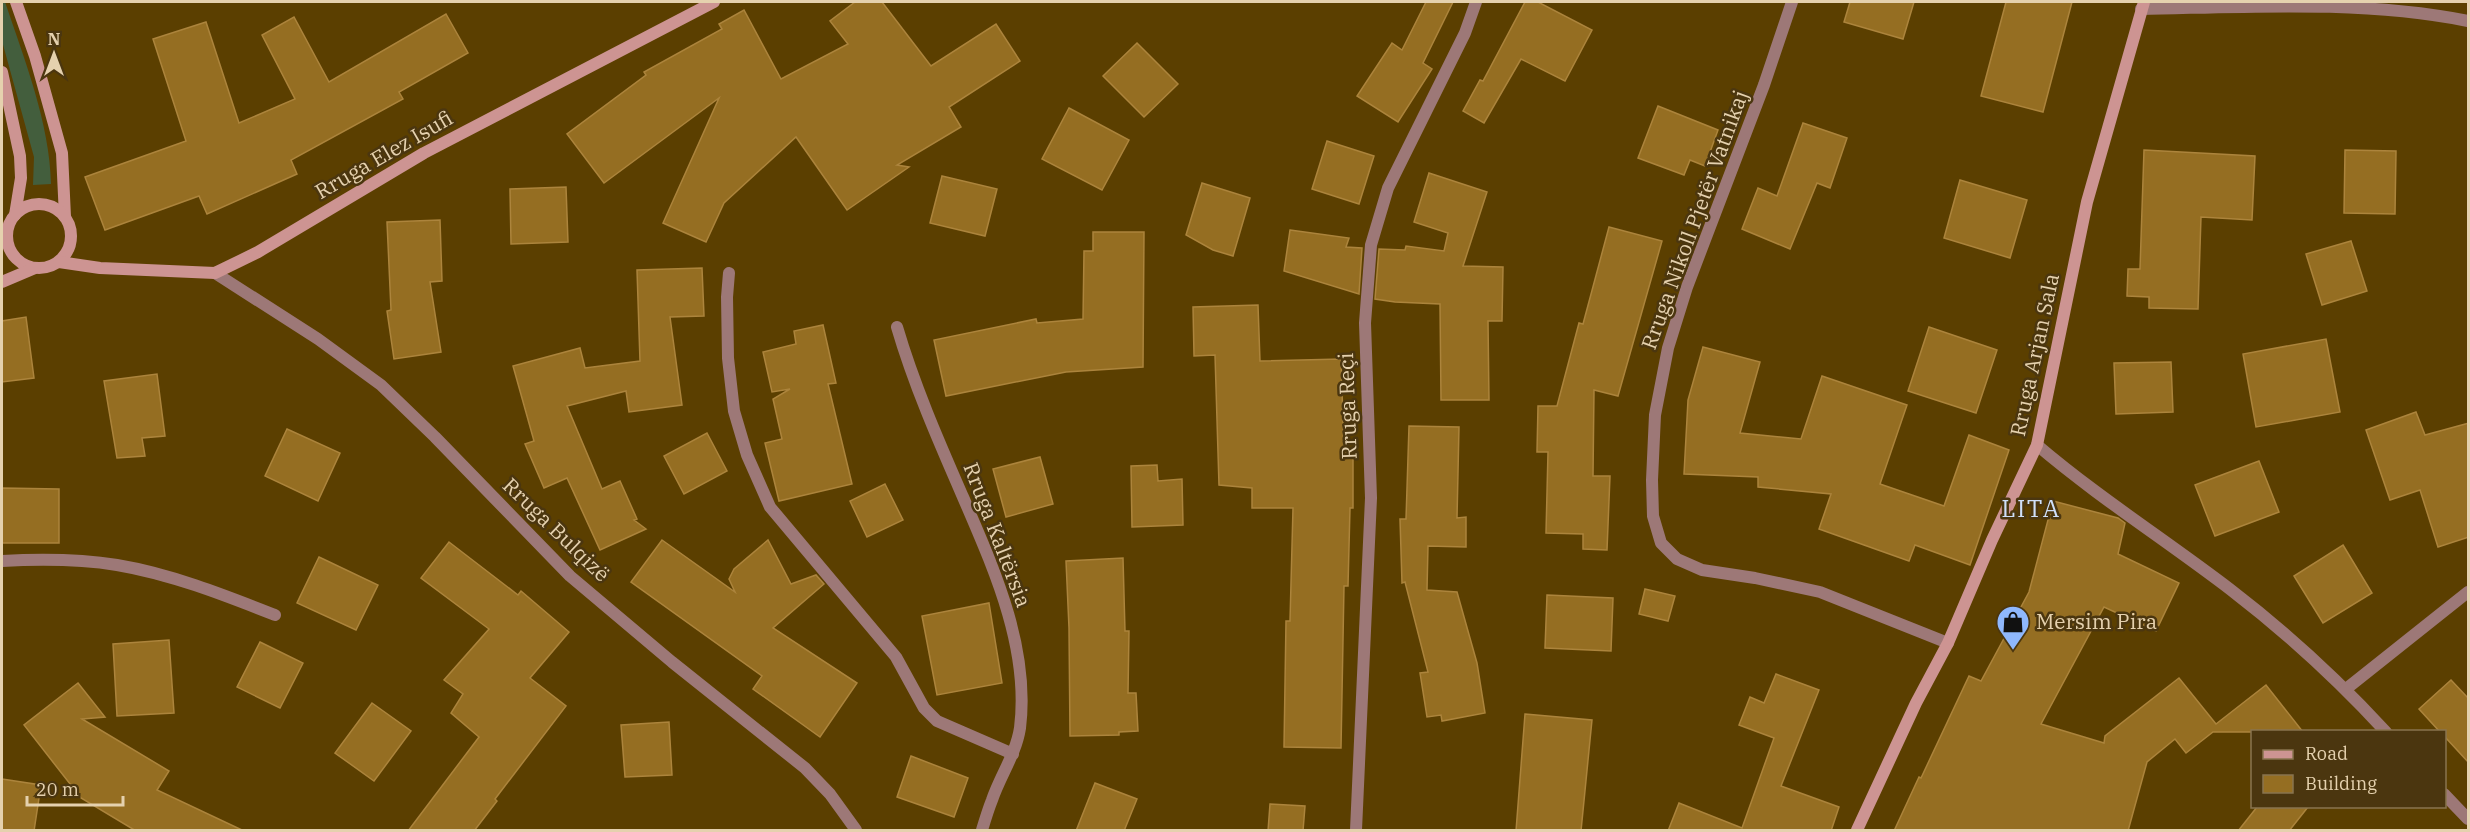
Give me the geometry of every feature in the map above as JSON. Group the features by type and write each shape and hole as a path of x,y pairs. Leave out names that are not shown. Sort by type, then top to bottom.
{"street":[{"path":"16,2 35,56 62,153 65,217"},
{"name":"Rruga Elez Isufi","path":"59,262 100,268 215,273 258,252 444,143 714,2"},
{"name":"Rruga Reçi","path":"1356,831 1371,498 1365,323 1371,245 1388,188 1465,33 1476,2"},
{"name":"Rruga Nikoll Pjetër Vatnikaj","path":"1792,2 1764,85 1687,287 1668,348 1655,415 1653,516 1662,543 1677,559 1702,570 1820,591 1948,643"},
{"path":"2142,5 2373,7 2469,21"},
{"name":"Rruga Arjan Sala","path":"1857,831 1916,703 1948,643 1992,540 2037,446 2087,202 2142,5"},
{"path":"2,72 20,156 21,178 15,215 5,234 17,259 35,268"},
{"path":"2,282 35,268 44,268 59,262 70,245 70,226 58,210 41,204 31,205 15,215"},
{"name":"Rruga Bulqizë","path":"215,273 318,339 381,385 435,437 570,576 672,662 805,768 830,794 856,831"},
{"path":"729,273 728,358 734,411 747,455 770,507 896,657 924,708 937,721 1012,754"},
{"name":"Rruga Kaltërsia","path":"897,327 903,350 939,440 1000,584 1013,633 1022,699 1020,730 982,831"},
{"path":"2037,446 2069,472 2231,590 2296,643 2346,689 2384,730"},
{"path":"2,561 39,559 116,565 201,587 275,615"},
{"path":"2346,689 2469,592"},
{"path":"2446,795 2469,819"}],"green space":[{"path":"2,2 5,2 35,92 50,161 51,184 33,185 34,157 2,41"}],"building":[{"path":"855,2 882,2 931,66 996,24 1020,61 949,107 961,127 897,165 909,167 847,210 796,137 724,203 706,242 663,223 719,98 604,183 567,134 646,75 644,72 722,29 719,24 744,10 781,79 848,44 830,21"},
{"path":"1426,2 1453,2 1423,63 1432,69 1398,122 1357,96 1392,43 1402,50"},
{"path":"1525,2 1538,2 1592,30 1565,81 1521,59 1484,123 1463,111 1480,80 1483,81"},
{"path":"1850,2 1914,2 1903,39 1844,22"},
{"path":"2006,2 2072,2 2043,112 1981,96"},
{"path":"446,14 468,53 399,92 403,99 291,160 297,174 207,214 199,196 105,230 85,177 186,141 153,39 206,22 239,123 295,99 262,35 294,17 329,82"},
{"path":"1137,43 1178,84 1144,117 1103,76"},
{"path":"1658,106 1718,130 1705,166 1690,160 1684,175 1638,158"},
{"path":"1069,108 1129,140 1102,190 1042,159"},
{"path":"1803,123 1847,138 1830,188 1817,183 1790,249 1742,229 1758,188 1777,196"},
{"path":"1327,141 1374,156 1359,204 1312,189"},
{"path":"2144,150 2255,156 2252,220 2201,217 2198,309 2149,308 2149,297 2127,296 2128,269 2140,269"},
{"path":"2345,150 2396,151 2395,214 2344,213"},
{"path":"1429,173 1487,192 1463,266 1503,267 1502,321 1488,321 1489,400 1441,400 1440,304 1375,299 1379,249 1405,250 1406,246 1444,251 1448,233 1414,222"},
{"path":"942,176 997,189 985,236 930,223"},
{"path":"1960,180 2027,200 2010,258 1944,238"},
{"path":"1202,183 1250,198 1233,256 1213,250 1186,235"},
{"path":"566,187 568,242 511,244 510,189"},
{"path":"440,220 442,281 430,282 441,352 394,359 387,311 391,310 387,222"},
{"path":"1609,227 1662,241 1618,396 1594,390 1593,476 1610,476 1607,550 1583,549 1583,534 1546,533 1548,452 1537,452 1538,406 1557,406 1579,323 1583,324"},
{"path":"1290,230 1349,238 1346,247 1362,248 1359,294 1284,271"},
{"path":"1093,232 1144,232 1143,367 1066,372 946,396 934,340 1036,319 1037,323 1083,319 1084,251 1093,251"},
{"path":"2351,241 2367,291 2322,305 2306,254"},
{"path":"702,268 704,316 670,317 682,405 629,412 626,391 567,406 602,489 620,481 637,519 634,520 646,529 600,550 567,478 544,488 525,444 534,441 513,366 580,348 585,368 640,361 637,270"},
{"path":"1258,305 1260,361 1341,359 1344,453 1353,453 1353,508 1350,508 1348,586 1344,586 1341,748 1284,747 1286,621 1290,621 1293,508 1252,508 1252,488 1219,485 1215,355 1194,356 1193,307"},
{"path":"26,317 34,378 2,382 2,321"},
{"path":"823,325 836,383 828,384 852,484 779,501 765,443 782,439 773,399 790,389 772,392 763,352 796,344 794,331"},
{"path":"1929,327 1997,350 1976,413 1908,391"},
{"path":"2326,339 2340,412 2256,427 2243,354"},
{"path":"1703,347 1760,362 1740,433 1801,439 1822,376 1907,405 1880,484 1944,506 1969,435 2009,450 1970,565 1915,545 1909,561 1819,529 1831,494 1758,487 1758,477 1684,474 1688,400"},
{"path":"2171,362 2173,412 2116,414 2114,363"},
{"path":"157,374 165,436 142,438 145,456 117,458 104,381"},
{"path":"2416,412 2425,435 2469,423 2469,537 2438,547 2420,490 2390,500 2366,430"},
{"path":"1409,426 1459,427 1457,518 1466,517 1466,547 1428,546 1427,590 1457,592 1477,663 1485,713 1442,721 1441,715 1427,717 1420,673 1428,672 1405,582 1402,583 1400,519 1406,519"},
{"path":"287,429 340,453 318,501 265,476"},
{"path":"707,433 727,471 684,494 664,456"},
{"path":"1040,457 1053,504 1006,517 993,469"},
{"path":"2259,461 2279,512 2215,536 2195,485"},
{"path":"1157,465 1158,481 1182,479 1183,525 1132,527 1131,466"},
{"path":"885,484 903,520 867,537 850,501"},
{"path":"2,488 59,489 59,543 2,543"},
{"path":"2053,501 2118,518 2125,523 2118,554 2179,583 2156,631 2104,607 2041,724 2104,743 2105,736 2179,678 2216,724 2266,685 2301,730 2213,732 2186,753 2175,739 2147,762 2128,831 1894,831 1969,676 1981,681 2029,592"},
{"path":"662,540 735,592 729,579 734,569 768,540 791,584 816,575 824,584 773,628 857,683 820,737 753,689 762,676 631,582"},
{"path":"449,542 518,595 521,591 569,632 530,678 566,706 495,799 497,801 474,831 408,831 479,737 451,713 463,694 444,680 489,629 421,578"},
{"path":"2343,545 2372,593 2323,623 2294,576"},
{"path":"319,557 378,585 356,630 297,603"},
{"path":"1123,558 1125,631 1129,631 1128,693 1136,693 1138,731 1119,732 1119,735 1070,736 1066,561"},
{"path":"1645,589 1675,596 1668,621 1639,614"},
{"path":"1547,595 1613,598 1611,651 1545,648"},
{"path":"989,603 1002,683 937,695 922,616"},
{"path":"169,640 174,713 117,716 113,644"},
{"path":"260,642 303,663 280,708 237,687"},
{"path":"1776,674 1819,690 1781,786 1839,807 1831,831 1668,831 1679,803 1742,828 1774,738 1739,725 1750,697 1764,703"},
{"path":"2451,680 2469,699 2469,763 2446,738 2446,730 2438,730 2419,709"},
{"path":"78,683 105,717 82,719 169,771 157,790 244,831 136,831 81,798 24,725"},
{"path":"372,703 411,731 374,781 335,753"},
{"path":"1525,714 1592,720 1581,831 1516,831"},
{"path":"669,722 672,775 625,777 621,725"},
{"path":"911,756 968,778 954,817 897,797"},
{"path":"2,779 41,785 34,831 2,831"},
{"path":"1095,783 1137,799 1124,831 1076,831"},
{"path":"1270,804 1305,806 1303,831 1268,831"},
{"path":"2256,808 2307,808 2289,831 2238,831"}],"place":[{"name":"Mersim Pira","path":"2013,651"}],"district":[{"name":"LITA","path":"2031,509"}]}
